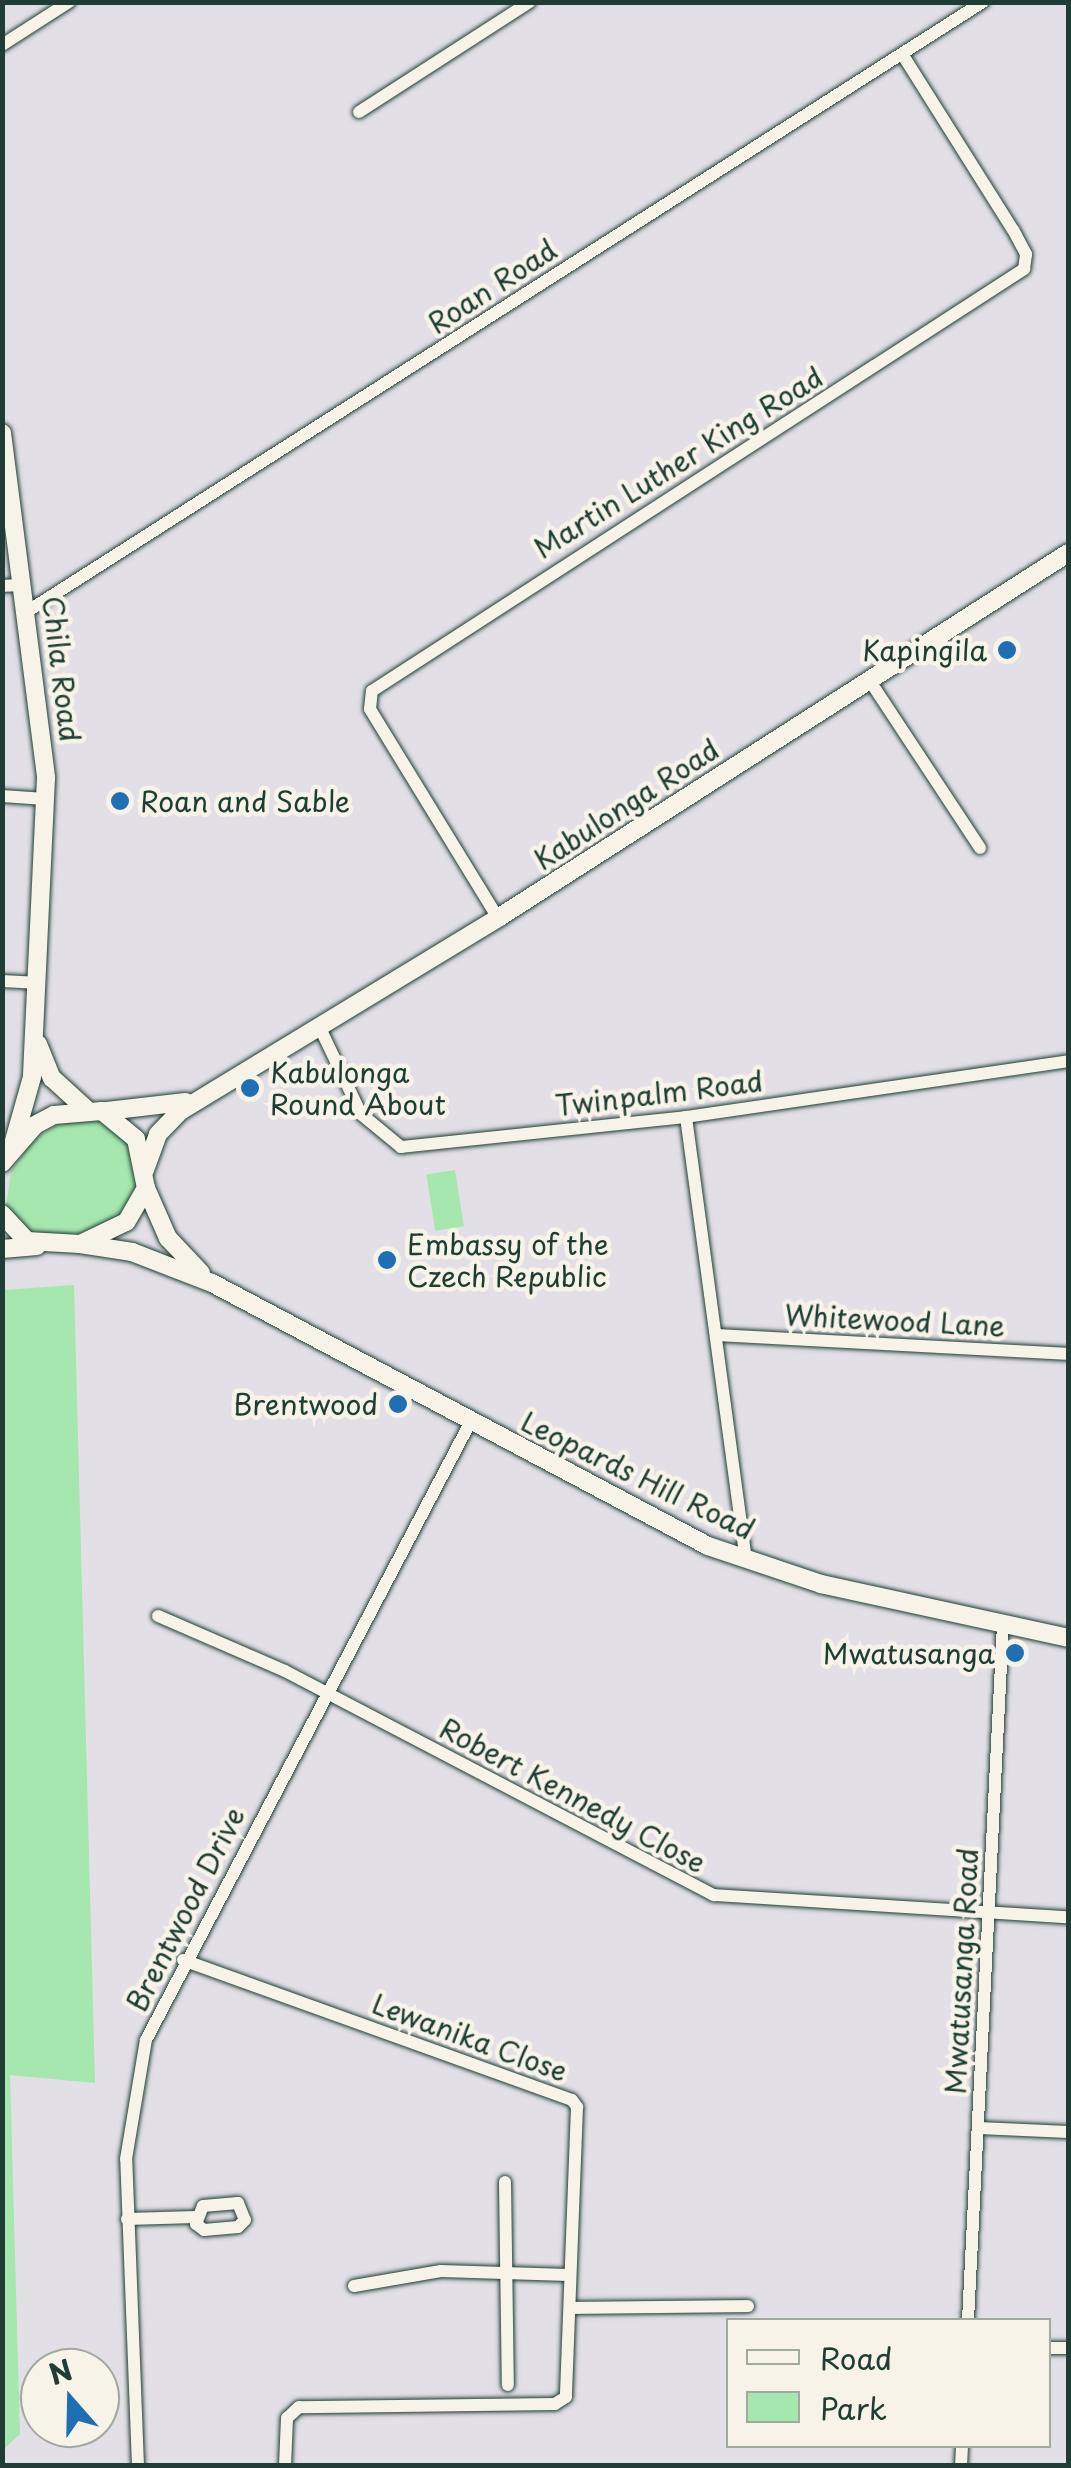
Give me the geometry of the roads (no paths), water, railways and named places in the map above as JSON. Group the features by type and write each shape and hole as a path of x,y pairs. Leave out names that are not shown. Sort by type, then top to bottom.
{"main road":[{"name":"Chila Road","path":"2,432 28,611 46,799 31,1088 2,1164"},
{"name":"Kabulonga Road","path":"80,1244 126,1222 146,1179 163,1127 208,1094 498,918 1068,553"},
{"name":"Chila Road","path":"36,1033 52,1078 94,1110 130,1129 146,1179"},
{"name":"Kabulonga Road","path":"12,1144 54,1115 163,1109 208,1094"},
{"name":"Leopards Hill Road","path":"146,1179 168,1238 212,1283"},
{"path":"2,1214 16,1235 43,1246"},
{"name":"Leopards Hill Road","path":"80,1244 132,1252 212,1283 470,1423 746,1560 821,1584 1068,1638"},
{"path":"2,1249 80,1244"}],"street":[{"path":"2,45 70,2"},
{"path":"359,112 530,2"},
{"name":"Roan Road","path":"28,611 983,2"},
{"name":"Martin Luther King Road","path":"498,918 370,709 372,691 1024,269 1026,254 1013,230 902,54"},
{"path":"2,586 24,584"},
{"path":"870,681 980,848"},
{"path":"2,796 46,799"},
{"path":"2,981 35,983"},
{"name":"Twinpalm Road","path":"320,1028 361,1114 400,1146 686,1117 1068,1061"},
{"path":"686,1117 746,1560"},
{"name":"Whitewood Lane","path":"718,1335 1068,1354"},
{"name":"Brentwood Drive","path":"138,2466 128,2219 133,2086 146,2040 183,1960 470,1423"},
{"name":"Robert Kennedy Close","path":"158,1616 326,1692 714,1895 1068,1918"},
{"name":"Mwatusanga Road","path":"968,2318 1003,1624"},
{"name":"Lewanika Close","path":"183,1960 572,2100 580,2120 568,2275 570,2385 562,2401 299,2407 287,2418 285,2466"},
{"path":"979,2128 1068,2132"},
{"path":"505,2182 508,2384"},
{"path":"128,2219 196,2217"},
{"path":"354,2286 441,2271 568,2275"},
{"path":"571,2308 748,2306"}],"place":[{"name":"Kapingila","path":"1007,650"},
{"name":"Roan and Sable","path":"120,801"},
{"name":"Kabulonga Round About","path":"250,1088"},
{"name":"Embassy of the Czech Republic","path":"387,1260"},
{"name":"Brentwood","path":"398,1404"},
{"name":"Mwatusanga","path":"1015,1653"}]}
